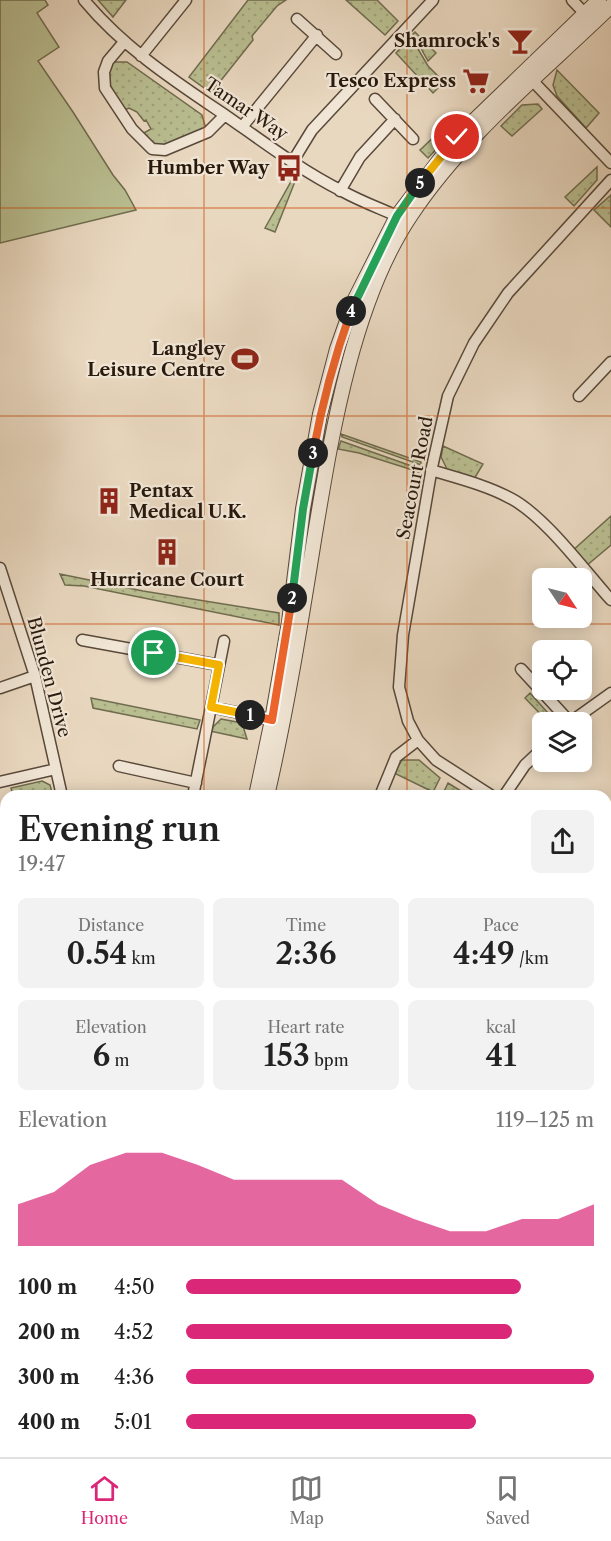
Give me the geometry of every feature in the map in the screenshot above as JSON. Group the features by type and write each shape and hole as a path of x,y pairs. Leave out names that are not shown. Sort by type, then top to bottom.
{"street":[{"name":"Tamar Way","path":"84,0 124,42 141,56 242,127 293,162 340,190 401,219"},
{"path":"141,56 186,0"},
{"path":"293,162 312,130 433,0"},
{"path":"572,0 589,18"},
{"path":"589,18 599,0"},
{"path":"268,790 278,721 333,433 355,345 401,219 527,76 589,18 611,6"},
{"path":"297,19 336,54"},
{"path":"242,127 316,35"},
{"path":"124,42 108,61 104,72 105,88 132,129 152,149 165,150 208,132 225,115"},
{"path":"527,76 611,164"},
{"path":"375,99 413,139"},
{"path":"340,190 360,157 395,118"},
{"name":"Seacourt Road","path":"483,790 436,760 418,740 408,721 399,687 404,635 431,470 448,396 474,343 508,293 611,180"},
{"path":"579,396 611,362"},
{"path":"431,470 472,482 511,498 541,521 611,600"},
{"name":"Blunden Drive","path":"0,568 35,676 61,790"},
{"path":"82,640 219,665"},
{"path":"194,790 224,640"},
{"path":"521,669 560,712"},
{"path":"0,688 35,676"},
{"path":"585,712 611,693"},
{"path":"211,707 278,721"},
{"path":"258,790 278,721"},
{"path":"382,790 396,757 418,740"},
{"path":"508,790 532,758"},
{"path":"119,766 195,783"},
{"path":"0,783 56,769"}],"green space":[{"path":"0,0 45,0 48,5 37,13 59,47 38,61 136,210 0,243"},
{"path":"98,0 126,0 113,17"},
{"path":"248,0 286,0 277,6 252,36 253,40 211,93 189,77"},
{"path":"346,0 377,0 398,21 385,35"},
{"path":"415,32 436,53 428,61 413,34"},
{"path":"411,37 428,66 444,82 433,93 396,53"},
{"path":"112,62 127,62 202,115 206,129 172,147 150,144 142,134 151,129 146,120 144,121 137,112 129,108 124,110 110,88 108,76"},
{"path":"557,70 599,113 586,128 557,96 553,85"},
{"path":"538,104 542,109 512,136 501,126 522,105"},
{"path":"454,118 459,125 428,158 420,150"},
{"path":"597,167 597,180 574,206 565,197"},
{"path":"293,178 296,179 275,232 265,228"},
{"path":"611,195 611,227 594,210"},
{"path":"341,434 421,462 421,465 342,437"},
{"path":"341,441 420,469 419,472 359,453 338,449"},
{"path":"443,446 483,464 474,479 448,471 441,457"},
{"path":"611,516 611,545 586,566 571,552"},
{"path":"60,574 143,591 279,613 279,625 84,586 65,585"},
{"path":"530,693 532,700 536,700 547,712 538,712 525,698"},
{"path":"91,698 200,720 197,729 93,708"},
{"path":"221,719 242,723 247,739 210,731"},
{"path":"402,760 419,760 440,778 434,790 429,790 394,773"},
{"path":"42,781 50,785 51,790 12,790 11,788"},
{"path":"448,783 459,790 445,790"}],"place":[{"name":"Shamrock's","path":"520,41"},
{"name":"Tesco Express","path":"476,81"},
{"name":"Humber Way","path":"289,168"},
{"name":"Langley Leisure Centre","path":"245,359"},
{"name":"Pentax Medical U.K.","path":"109,501"},
{"name":"Hurricane Court","path":"167,552"}],"route":[{"path":"154,653 219,665 211,707 272,720 289,622 303,509 320,414 337,349 354,301 397,216 457,137"}]}
